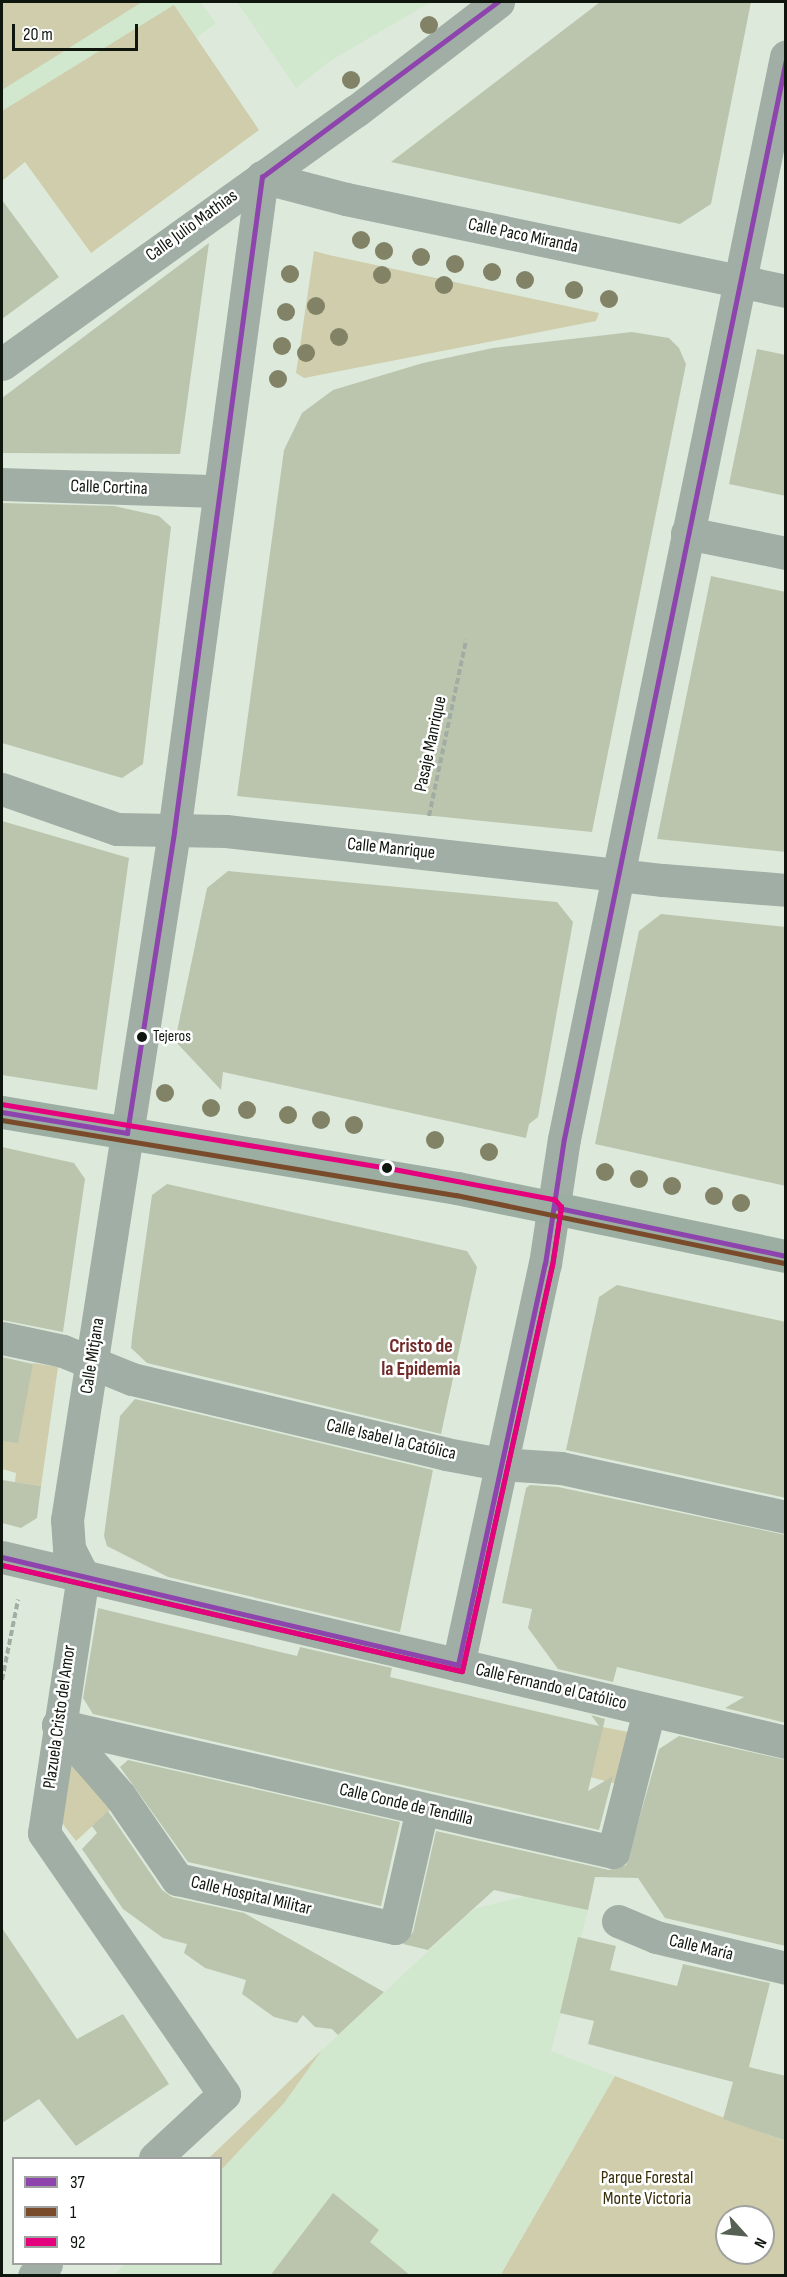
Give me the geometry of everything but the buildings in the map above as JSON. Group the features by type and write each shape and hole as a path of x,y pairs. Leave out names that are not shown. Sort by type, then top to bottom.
{"main road":[{"path":"2,1112 554,1207 786,1256"}],"street":[{"name":"Calle Julio Mathias","path":"2,364 356,111 498,2"},
{"path":"458,1665 545,1264 618,875 786,57"},
{"name":"Calle Paco Miranda","path":"262,177 346,199 786,291"},
{"name":"Calle Mitjana","path":"83,1576 69,1548 67,1520 174,832 217,491 262,177"},
{"name":"Calle Cortina","path":"2,484 217,491"},
{"path":"687,533 786,553"},
{"name":"Calle Manrique","path":"2,789 117,829 174,832 226,831 618,875 786,890"},
{"name":"Calle Isabel la Católica","path":"2,1338 63,1351 132,1379 500,1464 561,1468 786,1517"},
{"name":"Calle Fernando el Católico","path":"2,1557 786,1742"},
{"name":"Plazuela Cristo del Amor","path":"83,1576 58,1725 44,1833 224,2094 156,2157"},
{"name":"Calle Conde de Tendilla","path":"58,1725 613,1851 650,1711"},
{"name":"Calle Hospital Militar","path":"58,1725 120,1797 177,1879 188,1882 395,1928 422,1809"},
{"name":"Calle María","path":"618,1921 656,1937 786,1968"},
{"path":"34,2276 45,2265"}],"path":[{"name":"Pasaje Manrique","path":"422,852 466,640"},
{"path":"2,1678 17,1605"}],"shaded area":[{"path":"2,2 200,2 216,23 195,39 174,6 2,111"},
{"path":"237,2 431,2 330,61 296,88"},
{"path":"531,1895 588,1910 551,2051 615,2076 500,2275 113,2276 124,2265 222,2265 222,2169 284,2103 322,2050 476,1908"}],"green space":[{"path":"2,2 142,2 2,90"},
{"path":"174,5 259,130 91,253 25,162 2,181 2,111"},
{"path":"314,251 599,313 596,321 304,378 296,373"},
{"path":"33,1363 58,1367 41,1486 15,1482 16,1473 2,1469 2,1382 28,1387"},
{"path":"603,1727 628,1732 617,1784 567,1771"},
{"path":"67,1756 113,1807 76,1841 55,1814"},
{"path":"322,2050 284,2103 222,2169 222,2157 210,2157"},
{"name":"Parque Forestal Monte Victoria","path":"615,2076 785,2141 785,2275 500,2276"}],"transit line":[{"name":"37","path":"2,1112 127,1133 174,832 262,177 498,2"},
{"name":"37","path":"2,1557 458,1665 545,1264 564,1139 786,59"},
{"name":"92","path":"2,1565 462,1671 552,1266 561,1207 555,1200 385,1168 3,1105"},
{"name":"1","path":"2,1120 456,1195 784,1263"},
{"name":"37","path":"554,1207 786,1256"},
{"name":"1","path":"2,1565 462,1671 552,1266 561,1208"}],"place":[{"name":"Tejeros","path":"142,1037"}],"district":[{"name":"Cristo de la Epidemia","path":"421,1358"}]}
